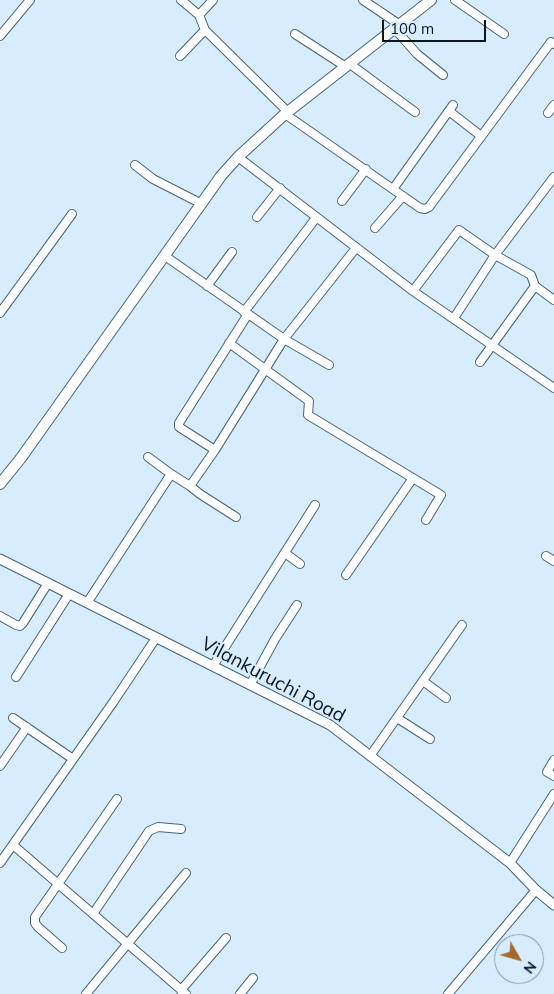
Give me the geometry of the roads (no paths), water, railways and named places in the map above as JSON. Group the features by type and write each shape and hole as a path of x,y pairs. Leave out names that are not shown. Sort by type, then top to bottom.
{"main road":[{"path":"0,484 21,458 221,176 238,157 286,113 431,0"}],"street":[{"path":"2,31 30,0"},
{"path":"182,0 199,15 205,30 286,113 420,208 425,209 429,207 551,42 554,44"},
{"path":"199,15 213,0"},
{"path":"363,0 397,27 417,54 443,75"},
{"path":"455,0 504,34"},
{"path":"180,56 205,30"},
{"path":"295,34 348,65 415,112"},
{"path":"548,113 554,105"},
{"path":"393,189 451,108 481,136"},
{"path":"238,157 413,291 554,388"},
{"path":"135,165 158,182 202,204"},
{"path":"342,202 366,170"},
{"path":"454,318 495,255 554,177"},
{"path":"257,217 280,188"},
{"path":"375,228 403,196"},
{"path":"0,313 72,214"},
{"path":"215,450 179,427 180,423 246,313 316,218"},
{"path":"413,291 459,230 495,255 531,275 535,286 554,300"},
{"path":"190,486 215,450 284,339 356,248"},
{"path":"207,286 232,252"},
{"path":"165,256 284,339 329,365"},
{"path":"480,362 535,286"},
{"path":"229,343 309,401 308,414 441,495 426,520"},
{"path":"148,457 236,517"},
{"path":"87,603 171,474"},
{"path":"346,575 413,478"},
{"path":"213,666 316,506"},
{"path":"285,554 300,564"},
{"path":"546,556 554,561"},
{"name":"Vilankuruchi Road","path":"0,559 330,725 510,863 536,890 554,905"},
{"path":"0,616 16,626 20,626 48,583"},
{"path":"16,677 69,594"},
{"path":"250,685 275,639 297,605"},
{"path":"370,756 462,625"},
{"path":"0,863 156,638"},
{"path":"423,681 446,698"},
{"path":"13,718 74,758"},
{"path":"397,718 430,739"},
{"path":"0,766 27,728"},
{"path":"554,760 547,772 554,776"},
{"path":"510,863 554,794"},
{"path":"62,948 38,926 35,920 117,799"},
{"path":"93,914 149,832 158,827 181,829"},
{"path":"13,845 183,993 226,938"},
{"path":"86,994 186,873"},
{"path":"448,994 536,890"},
{"path":"240,994 253,978"}]}
